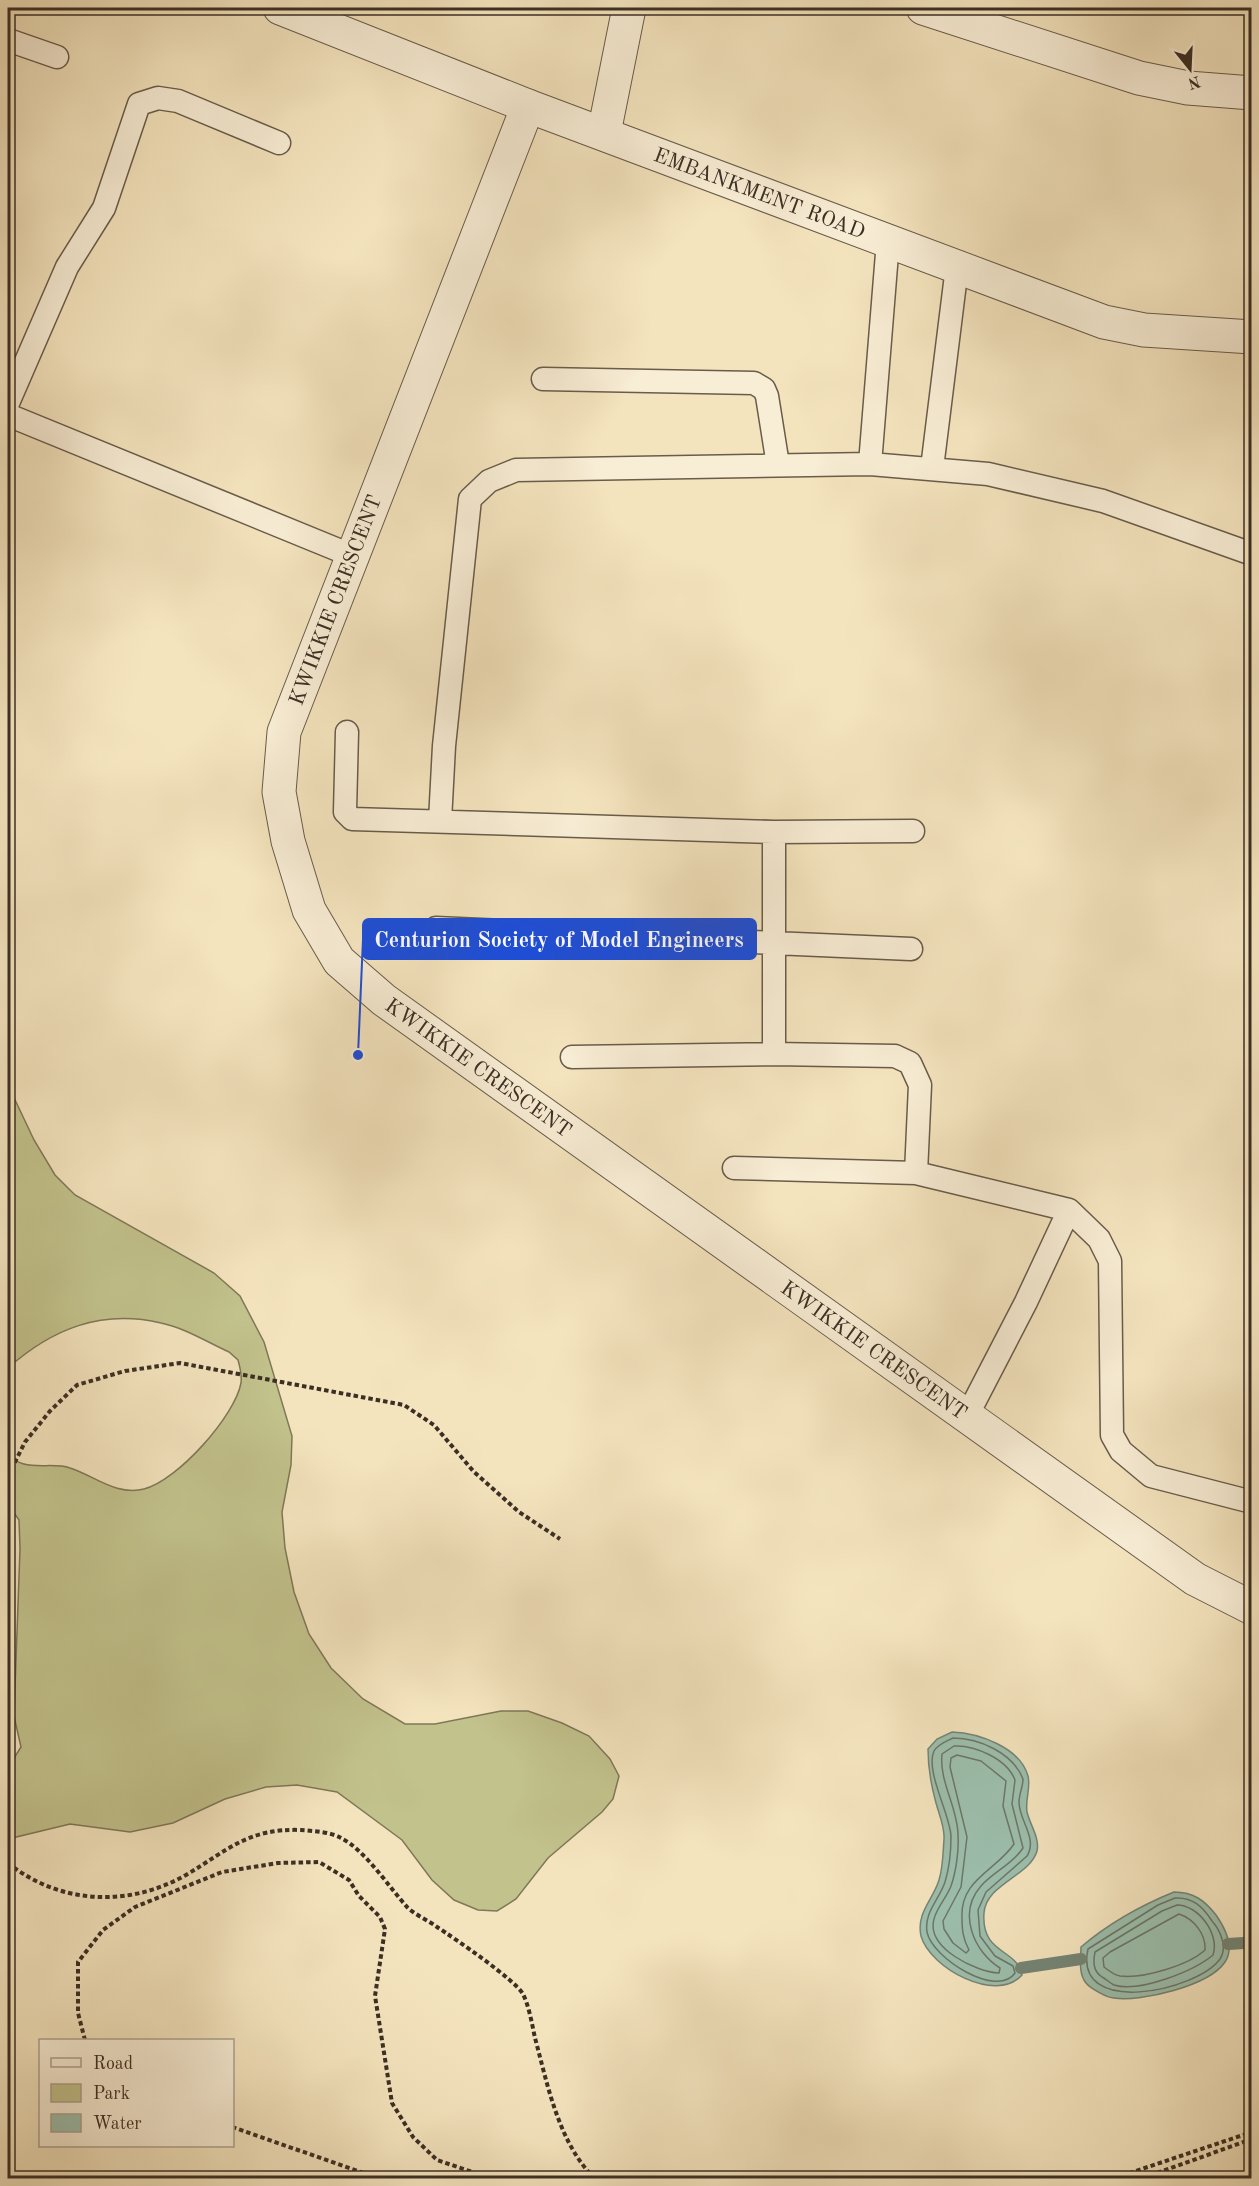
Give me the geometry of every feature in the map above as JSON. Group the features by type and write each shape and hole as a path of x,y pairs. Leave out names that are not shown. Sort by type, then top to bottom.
{"street":[{"name":"EMBANKMENT ROAD","path":"280,8 528,106 1104,322 1144,330 1251,337"},
{"path":"604,133 629,8"},
{"path":"923,8 1139,78 1188,88 1251,93"},
{"name":"KWIKKIE CRESCENT","path":"528,106 284,732 279,792 288,841 309,910 339,961 384,1000 1195,1579 1251,1608"}],"lane":[{"path":"8,40 57,57"},
{"path":"8,403 68,267 104,208 139,104 158,98 178,101 279,143"},
{"path":"870,464 888,241"},
{"path":"932,468 957,267"},
{"path":"543,379 754,383 764,388 767,396 778,465"},
{"path":"8,415 353,556"},
{"path":"440,821 444,746 470,499 489,481 516,470 870,464 988,474 1103,501 1251,554"},
{"path":"347,732 345,812 348,818 774,832 913,831"},
{"path":"774,832 774,1054"},
{"path":"436,928 911,949"},
{"path":"572,1057 774,1054 895,1056 910,1063 920,1085 916,1173"},
{"path":"734,1168 916,1173 1069,1210 1098,1239 1110,1262 1112,1434 1121,1451 1151,1476 1251,1502"},
{"path":"967,1416 1026,1302 1069,1210"}],"path":[{"path":"8,1476 25,1442 50,1411 77,1385 125,1371 180,1363 404,1406 434,1425 474,1472 519,1512 560,1539"},
{"path":"9,1864 27,1879 51,1889 75,1896 104,1898 160,1887 184,1875 226,1847 258,1835 284,1830 313,1831 342,1838 378,1871 407,1907 496,1970 522,1994 561,2127 580,2165 594,2178"},
{"path":"85,2039 78,2013 78,1962 103,1930 135,1907 222,1872 278,1863 319,1862 349,1880 359,1896 380,1917 386,1929 375,1996 392,2103 413,2137 437,2160 490,2178"},
{"path":"234,2128 378,2178"},
{"path":"1115,2178 1251,2132"},
{"path":"1143,2178 1251,2139"}],"green space":[{"path":"8,1085 34,1140 55,1175 75,1195 214,1273 240,1296 264,1342 292,1436 291,1465 282,1512 285,1548 294,1592 309,1634 331,1668 363,1699 405,1724 435,1724 501,1711 528,1711 589,1736 610,1759 619,1776 613,1799 602,1812 548,1858 516,1899 497,1911 478,1910 454,1900 432,1880 402,1840 337,1792 297,1785 266,1787 225,1799 173,1823 130,1832 70,1824 8,1839 9,1766 21,1747 14,1716 19,1520 8,1504 8,1457 30,1465 70,1468 115,1488 144,1489 172,1474 203,1445 228,1412 236,1397 241,1383 241,1371 238,1360 229,1352 179,1328 139,1319 98,1321 78,1326 42,1343 8,1368"}],"water":[{"path":"952,1732 974,1735 997,1744 1016,1757 1024,1766 1028,1776 1027,1812 1036,1836 1037,1851 1033,1860 1026,1867 992,1895 984,1913 988,1937 993,1944 1014,1960 1022,1975 1011,1983 997,1986 981,1984 950,1970 937,1960 921,1936 923,1913 940,1875 944,1839 943,1826 931,1783 928,1749 937,1739"},
{"path":"1174,1892 1198,1898 1208,1906 1223,1926 1229,1950 1225,1962 1217,1971 1190,1985 1174,1990 1126,1999 1111,1998 1088,1985 1083,1979 1081,1970 1081,1947 1126,1916"}],"waterway":[{"path":"1228,1944 1244,1943"},
{"path":"1021,1968 1081,1959"}],"place":[{"name":"Centurion Society of Model Engineers","path":"358,1055"}]}
